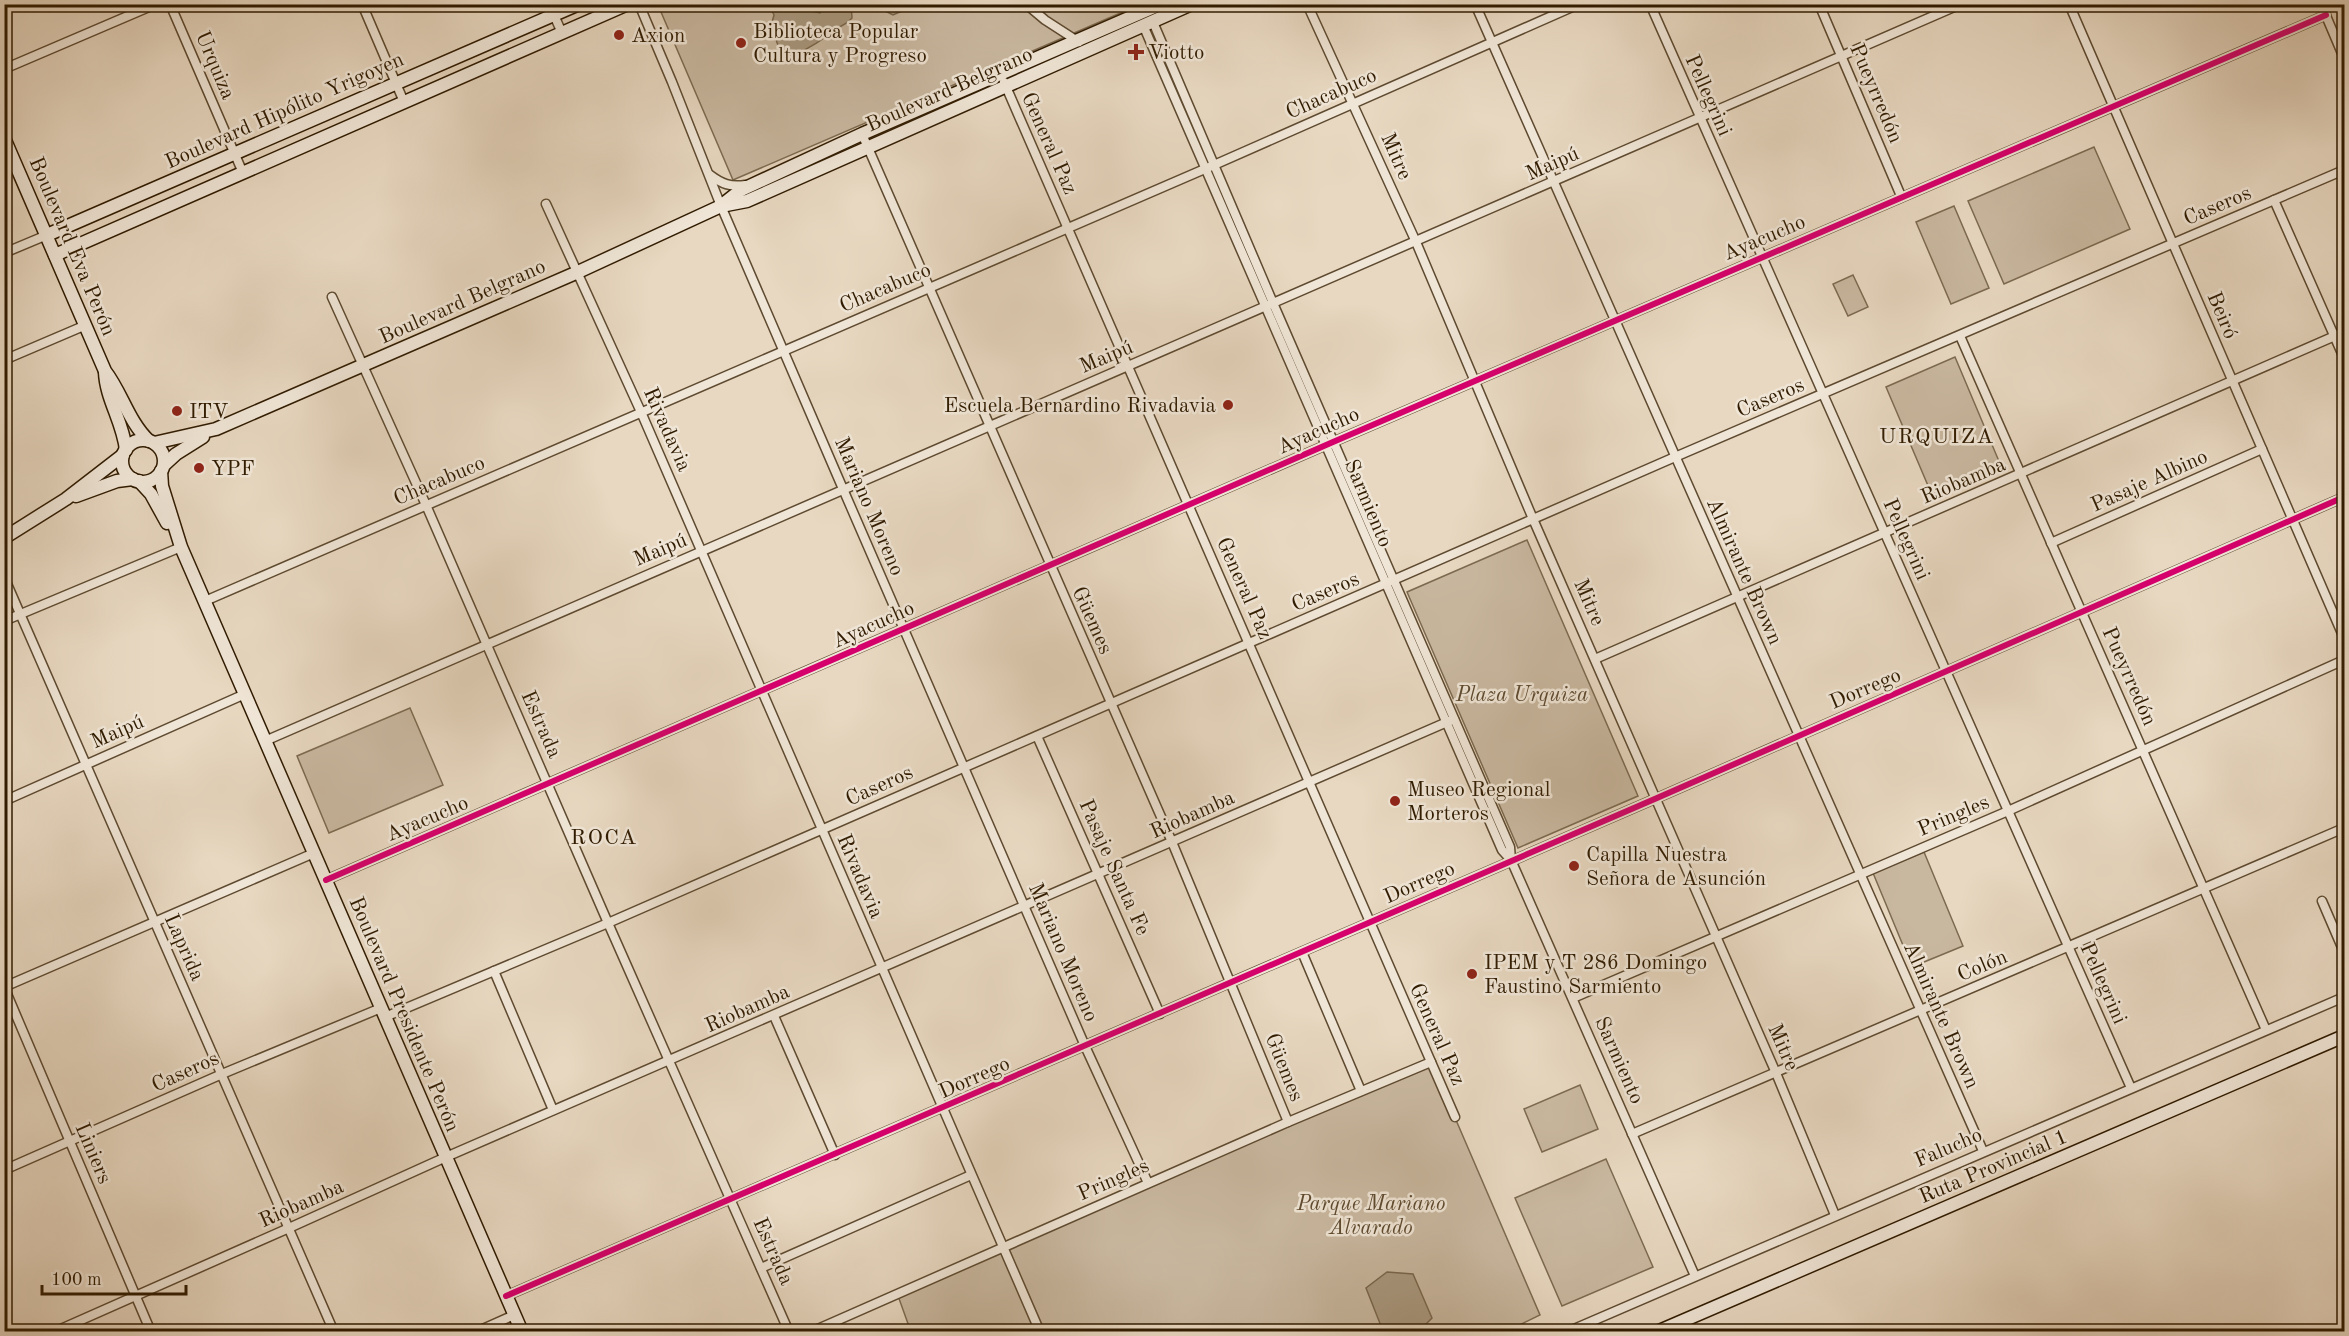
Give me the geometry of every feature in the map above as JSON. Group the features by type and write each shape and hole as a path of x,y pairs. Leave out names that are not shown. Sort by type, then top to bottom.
{"street":[{"path":"4,69 156,4"},
{"name":"Urquiza","path":"170,4 243,173"},
{"path":"362,4 404,102"},
{"name":"Boulevard Hipólito Yrigoyen","path":"4,253 396,82 551,10 579,4"},
{"name":"Boulevard Hipólito Yrigoyen","path":"55,255 628,4"},
{"name":"Mariano Moreno","path":"639,4 722,206 843,489 1085,1046 1148,1183"},
{"path":"1026,4 1045,20 1090,48"},
{"path":"1128,4 1145,15"},
{"name":"Boulevard Belgrano","path":"163,468 176,454 216,429 578,272 722,206 747,201 1090,48 1161,4"},
{"name":"Boulevard Belgrano","path":"722,206 752,184 1076,40 1145,15 1192,4"},
{"name":"Mitre","path":"1307,4 1416,242 1533,519 1657,798 1835,1215"},
{"name":"Almirante Brown","path":"1475,4 1983,1151"},
{"name":"Chacabuco","path":"205,601 1210,167 1579,4"},
{"name":"Pellegrini","path":"1650,4 2131,1088"},
{"name":"Pueyrredón","path":"1819,4 1901,196"},
{"name":"Maipú","path":"265,741 701,550 1554,183 1961,4"},
{"name":"Beiró","path":"2069,4 2344,638"},
{"path":"2321,4 2344,58"},
{"path":"551,10 562,33"},
{"name":"Sarmiento","path":"1145,15 1450,720 1502,850 1511,860 1695,1276"},
{"name":"Ayacucho","path":"326,880 1474,380 2326,15"},
{"name":"General Paz","path":"1000,73 1455,1117"},
{"name":"Güemes","path":"862,134 1172,842 1232,982 1288,1122"},
{"name":"Boulevard Eva Perón","path":"4,138 105,371"},
{"name":"Caseros","path":"4,1170 222,1074 494,971 608,923 1533,519 2344,170"},
{"path":"710,175 721,183 732,186 752,184"},
{"path":"2274,200 2344,358"},
{"name":"Rivadavia","path":"546,204 641,412 1040,1332"},
{"name":"Estrada","path":"332,297 364,365 789,1332"},
{"path":"4,360 86,325"},
{"name":"Riobamba","path":"1595,659 2232,383 2344,332"},
{"name":"Pueyrredón","path":"1960,336 2266,1030"},
{"name":"Boulevard Presidente Perón","path":"105,371 115,384 136,429 163,453 162,486 181,547"},
{"name":"Boulevard Presidente Perón","path":"105,371 106,387 124,433 124,468 151,494 181,547 522,1332"},
{"name":"Boulevard Belgrano","path":"152,442 216,429"},
{"path":"4,538 66,500 136,441 152,442"},
{"name":"Pasaje Albino","path":"2051,543 2262,449"},
{"path":"66,500 117,481 153,480 163,468"},
{"name":"Dorrego","path":"506,1296 1657,798 2344,496"},
{"path":"4,621 181,547"},
{"name":"Laprida","path":"4,577 334,1332"},
{"name":"Pringles","path":"1573,998 2143,752 2344,660"},
{"name":"Maipú","path":"4,801 245,694"},
{"name":"Riobamba","path":"54,1332 446,1157 1025,907 1450,720"},
{"name":"Pasaje Santa Fe","path":"1037,736 1160,1014"},
{"name":"Colón","path":"1632,1134 2344,828"},
{"path":"4,987 314,854"},
{"path":"2322,901 2344,952"},
{"path":"1302,952 1361,1091"},
{"path":"494,971 554,1110"},
{"name":"Liniers","path":"4,987 151,1332"},
{"name":"Falucho","path":"1567,1332 2344,997"},
{"path":"774,1016 835,1155"},
{"name":"Ruta Provincial 1","path":"1657,1332 2344,1036"},
{"name":"Pringles","path":"811,1332 1288,1122 1431,1062"},
{"path":"761,1268 971,1175"},
{"path":"476,1332 514,1315"}],"green space":[{"path":"658,5 1139,5 733,180"},
{"path":"2094,147 2130,229 2004,284 1968,201"},
{"path":"1954,206 1989,288 1951,304 1916,222"},
{"path":"1853,275 1868,307 1848,316 1833,284"},
{"path":"1955,357 2001,466 1932,495 1886,387"},
{"name":"Plaza Urquiza","path":"1527,540 1638,796 1518,848 1407,592"},
{"path":"410,708 443,785 329,833 297,756"},
{"path":"1924,852 1963,946 1912,967 1873,873"},
{"name":"Parque Mariano Alvarado","path":"1431,1062 1540,1315 1505,1332 911,1332 897,1293"},
{"path":"1580,1085 1598,1129 1542,1152 1524,1109"},
{"path":"1606,1159 1653,1267 1562,1306 1515,1198"}],"shaded area":[{"path":"764,4 815,5 811,7 811,11 820,13 823,8 816,5 851,5 852,18 797,55 779,48 771,26 774,15 771,9"},
{"path":"882,5 916,5 893,15 885,11"},
{"path":"1387,1272 1413,1274 1432,1318 1419,1331 1383,1331 1366,1288"}],"cycle path":[{"path":"326,880 1333,442 2326,15"},
{"path":"506,1296 1657,798 2344,497"}],"place":[{"name":"Axion","path":"619,35"},
{"name":"Biblioteca Popular Cultura y Progreso","path":"741,43"},
{"name":"Viotto","path":"1136,52"},
{"name":"Escuela Bernardino Rivadavia","path":"1228,405"},
{"name":"ITV","path":"177,411"},
{"name":"YPF","path":"199,468"},
{"name":"Museo Regional Morteros","path":"1395,801"},
{"name":"Capilla Nuestra Señora de Asunción","path":"1574,866"},
{"name":"IPEM y T 286 Domingo Faustino Sarmiento","path":"1472,974"}],"district":[{"name":"URQUIZA","path":"1937,435"},
{"name":"ROCA","path":"604,836"}]}
